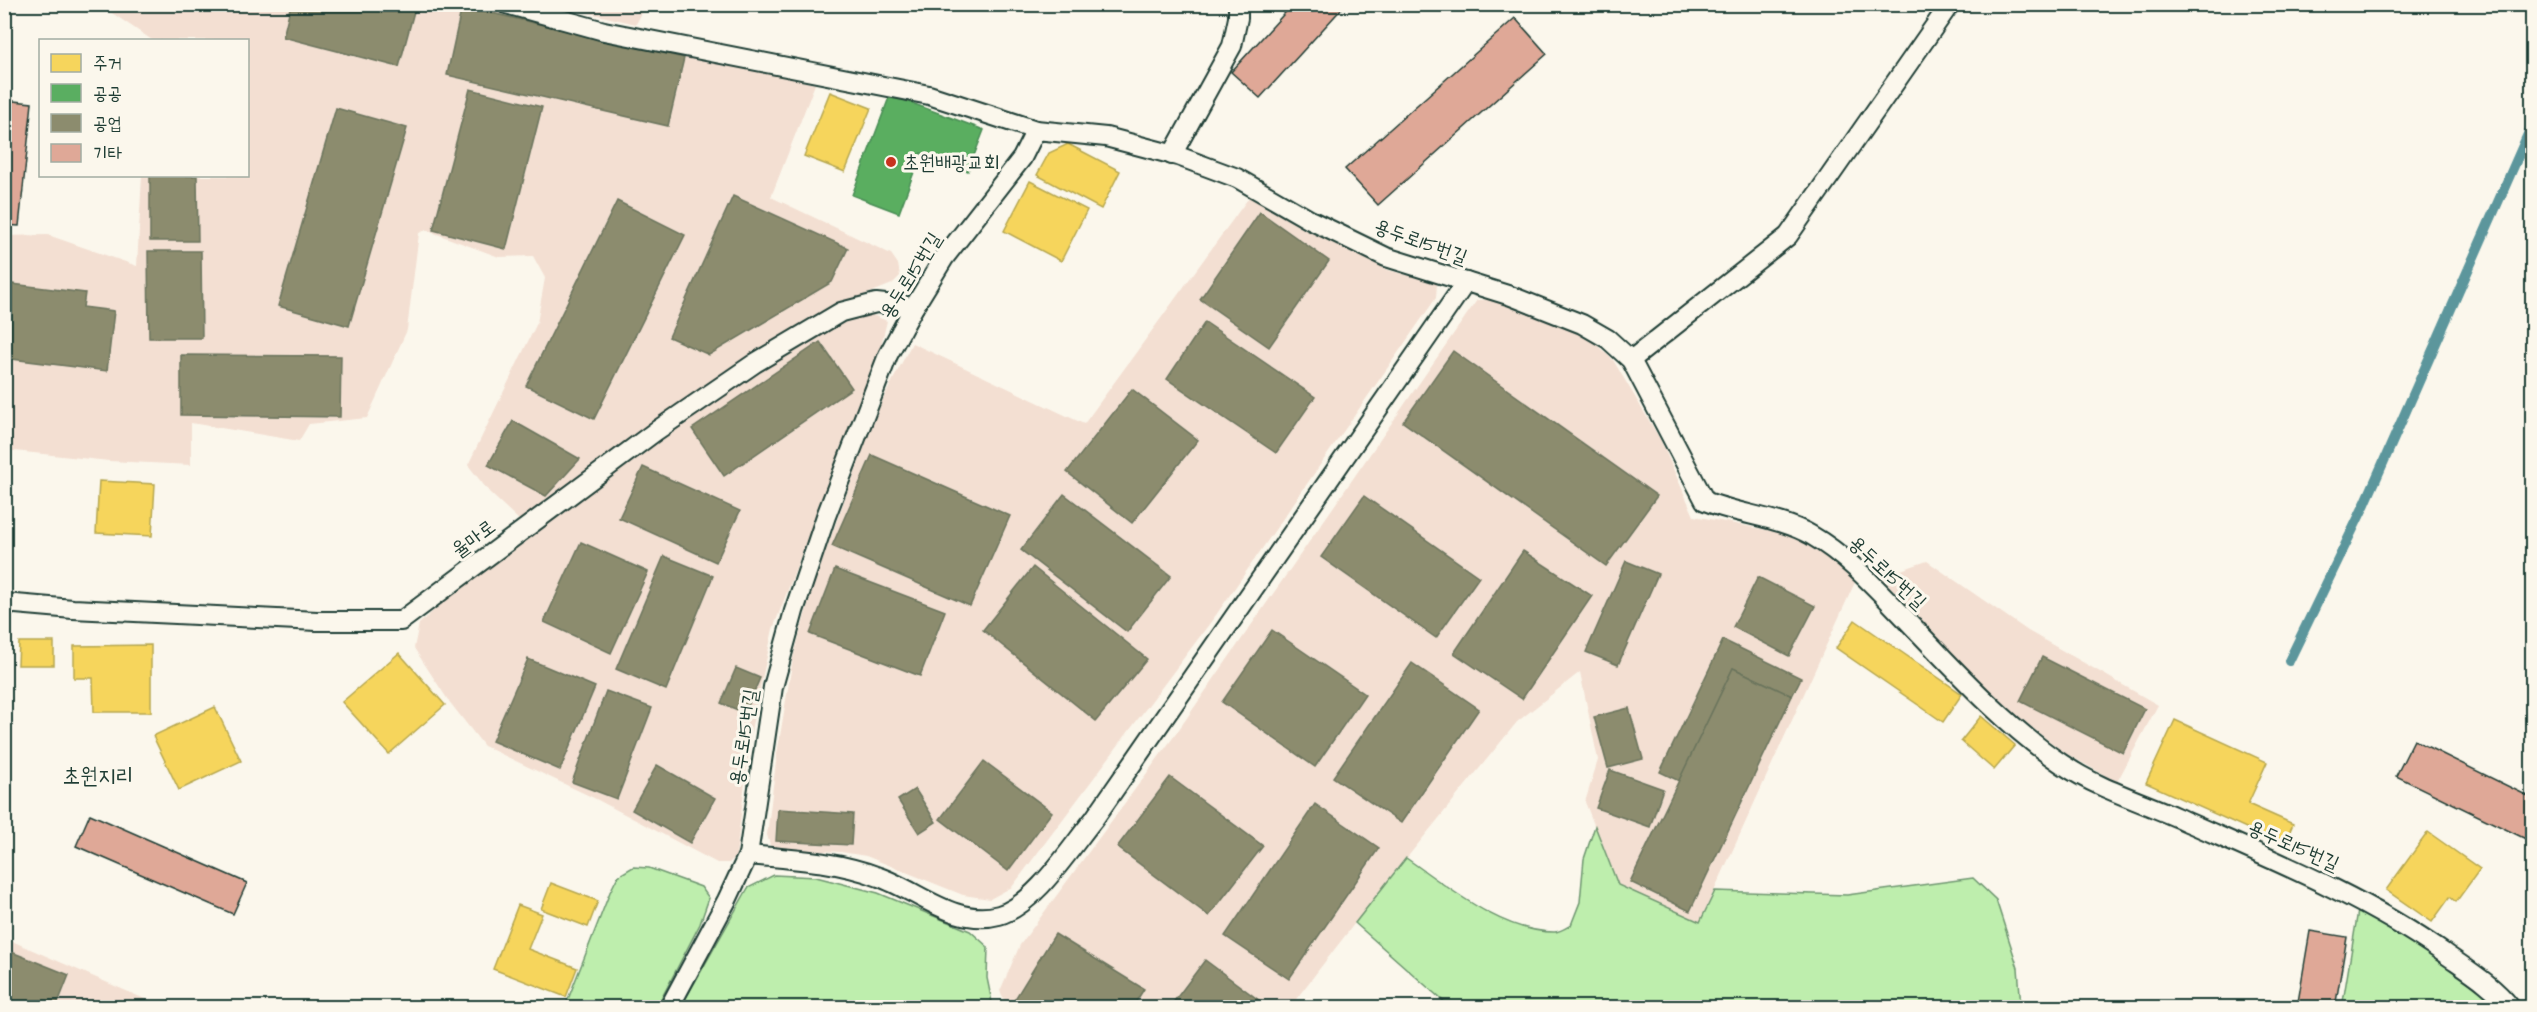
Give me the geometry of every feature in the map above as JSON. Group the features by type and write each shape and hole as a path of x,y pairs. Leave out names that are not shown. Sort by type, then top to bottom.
{"lane":[{"path":"506,4 604,31 929,95 1036,130"},
{"path":"1172,155 1232,46 1238,18 1238,4"},
{"path":"1631,360 1788,236 1950,4"},
{"name":"용두로15번길","path":"669,1008 728,900 748,855 773,687 794,611 857,431 888,355 944,258 1022,158 1036,130 1106,137 1172,155 1237,178 1310,220 1386,257 1511,296 1582,324 1608,339 1631,360 1705,501 1728,510 1770,519 1810,535 1854,566 2001,715 2061,764 2101,787 2331,885 2408,928 2499,992 2511,1008"},
{"path":"748,855 826,862 879,877 955,913 971,916 999,915 1019,905 1039,887 1094,819 1466,282"},
{"name":"율마로","path":"4,603 73,609 305,621 401,621 656,431 755,363 841,312 876,303 914,307"}],"shaded area":[{"path":"475,4 815,84 771,197 891,254 898,264 900,276 892,284 837,306 779,340 656,420 519,520 490,493 468,465 537,323 545,278 533,256 499,257 426,230 419,233 407,330 367,418 309,424 299,441 191,423 191,465 109,461 5,450 4,236 48,235 137,266 142,177 249,177 249,39 151,39 100,5"},
{"path":"646,4 636,24 555,5"},
{"path":"1250,196 1388,270 1437,283 1436,298 1216,615 1012,887 990,899 963,895 866,856 841,852 771,848 767,835 777,754 793,658 814,583 877,411 912,343 1084,424"},
{"path":"1497,299 1551,319 1588,337 1613,360 1660,439 1694,516 1777,532 1813,546 1856,580 1700,922 1618,885 1585,802 1598,760 1580,672 1517,722 1375,897 1290,1007 1008,1007 1000,991 1020,945 1175,735 1477,300"},
{"path":"870,314 887,321 881,345 773,629 752,725 736,856 729,863 717,863 596,799 484,746 448,700 414,648 419,624 442,603 639,452 751,376 838,321 852,316"},
{"path":"1927,561 2028,631 2158,705 2117,782 2065,753 2022,720 1971,674 1881,577"},
{"path":"5,938 163,1007 5,1007"}],"green space":[{"path":"1595,826 1618,885 1700,922 1715,891 1847,895 1973,878 1996,900 2018,968 2021,1007 1450,1007 1355,923 1406,858 1457,894 1495,916 1515,925 1535,930 1561,931 1571,925 1580,902 1584,859"},
{"path":"633,867 649,868 701,887 709,898 700,924 657,1007 565,1007 610,892 618,876"},
{"path":"774,875 816,877 878,893 970,931 988,947 987,978 993,1007 681,1007 748,888"},
{"path":"2358,911 2394,929 2488,996 2496,1007 2342,1008"}],"building: 주거":[{"path":"830,92 871,108 845,172 804,156"},
{"path":"1068,144 1120,171 1101,209 1037,175 1049,153"},
{"path":"1030,181 1087,210 1061,261 1004,231"},
{"path":"99,481 155,484 152,536 96,533"},
{"path":"1855,620 1962,694 1943,722 1836,648"},
{"path":"19,642 54,642 54,665 18,665"},
{"path":"151,645 151,712 94,712 93,678 74,678 74,646"},
{"path":"399,653 445,705 389,754 342,702"},
{"path":"215,707 241,761 179,790 153,736"},
{"path":"1981,716 2015,745 1994,770 1961,741"},
{"path":"2175,720 2267,762 2248,804 2293,824 2284,845 2146,783"},
{"path":"2428,832 2480,869 2456,902 2450,897 2432,922 2386,890"},
{"path":"551,883 598,901 588,927 541,909"},
{"path":"518,905 542,914 528,949 577,968 566,997 493,969"}],"building: 공공":[{"name":"초원배광교회","path":"890,95 984,130 968,171 921,153 899,213 852,195"}],"building: 공업":[{"path":"291,4 416,4 399,67 283,37"},
{"path":"462,6 684,58 668,126 447,75"},
{"path":"470,89 542,107 506,249 433,230"},
{"path":"336,108 407,128 349,326 278,306"},
{"path":"150,177 197,177 198,241 150,241"},
{"path":"733,196 848,248 832,282 709,355 669,337"},
{"path":"617,201 685,235 594,419 526,386"},
{"path":"1260,212 1329,261 1269,347 1200,299"},
{"path":"148,251 201,251 202,338 149,338"},
{"path":"4,283 85,293 83,307 114,311 107,371 4,358"},
{"path":"1205,322 1315,397 1276,453 1167,379"},
{"path":"820,342 852,388 724,476 692,429"},
{"path":"1453,351 1657,496 1606,566 1403,422"},
{"path":"181,355 341,356 340,417 181,415"},
{"path":"1132,389 1198,440 1132,523 1067,472"},
{"path":"513,421 580,459 546,496 488,465"},
{"path":"872,455 1010,516 970,606 832,546"},
{"path":"643,467 740,511 716,562 619,518"},
{"path":"1064,494 1171,576 1127,632 1021,550"},
{"path":"1364,496 1479,577 1436,638 1321,557"},
{"path":"581,542 648,572 611,653 544,622"},
{"path":"1523,551 1592,596 1522,699 1454,653"},
{"path":"664,556 713,576 666,690 616,669"},
{"path":"1626,561 1658,574 1618,665 1586,652"},
{"path":"1033,567 1147,659 1096,721 983,630"},
{"path":"835,569 945,611 920,676 810,634"},
{"path":"1758,577 1815,606 1789,656 1733,627"},
{"path":"1272,630 1365,694 1315,767 1222,702"},
{"path":"1723,640 1801,678 1792,696 1733,668 1679,781 1660,772"},
{"path":"2042,657 2145,709 2123,753 2020,701"},
{"path":"528,659 595,687 560,770 492,741"},
{"path":"1412,663 1479,709 1401,823 1333,777"},
{"path":"736,668 760,678 745,713 721,703"},
{"path":"1733,668 1792,696 1690,911 1630,882"},
{"path":"606,691 652,708 617,799 572,782"},
{"path":"1629,708 1643,759 1608,768 1594,717"},
{"path":"984,761 1052,812 1008,871 940,819"},
{"path":"657,765 715,798 690,843 632,810"},
{"path":"1610,770 1663,789 1650,827 1596,808"},
{"path":"1170,777 1263,846 1209,916 1117,847"},
{"path":"915,789 936,822 919,833 898,800"},
{"path":"1315,804 1379,848 1289,979 1225,936"},
{"path":"778,809 853,814 851,845 776,841"},
{"path":"1055,934 1144,989 1132,1008 1010,1007"},
{"path":"4,949 69,975 56,1008 4,1008"},
{"path":"1205,960 1264,1004 1261,1008 1169,1008"}],"building: 기타":[{"path":"1293,4 1345,5 1260,98 1231,72"},
{"path":"1515,18 1547,54 1378,205 1345,169"},
{"path":"4,100 32,103 19,226 4,225"},
{"path":"2414,740 2532,798 2532,842 2396,776"},
{"path":"90,814 247,883 233,914 76,846"},
{"path":"2310,931 2347,937 2335,1008 2297,1008"}],"waterway":[{"path":"2289,661 2365,504 2532,125"}],"place":[{"name":"초원배광교회","path":"891,162"}],"district":[{"name":"초원지리","path":"98,775"}]}
